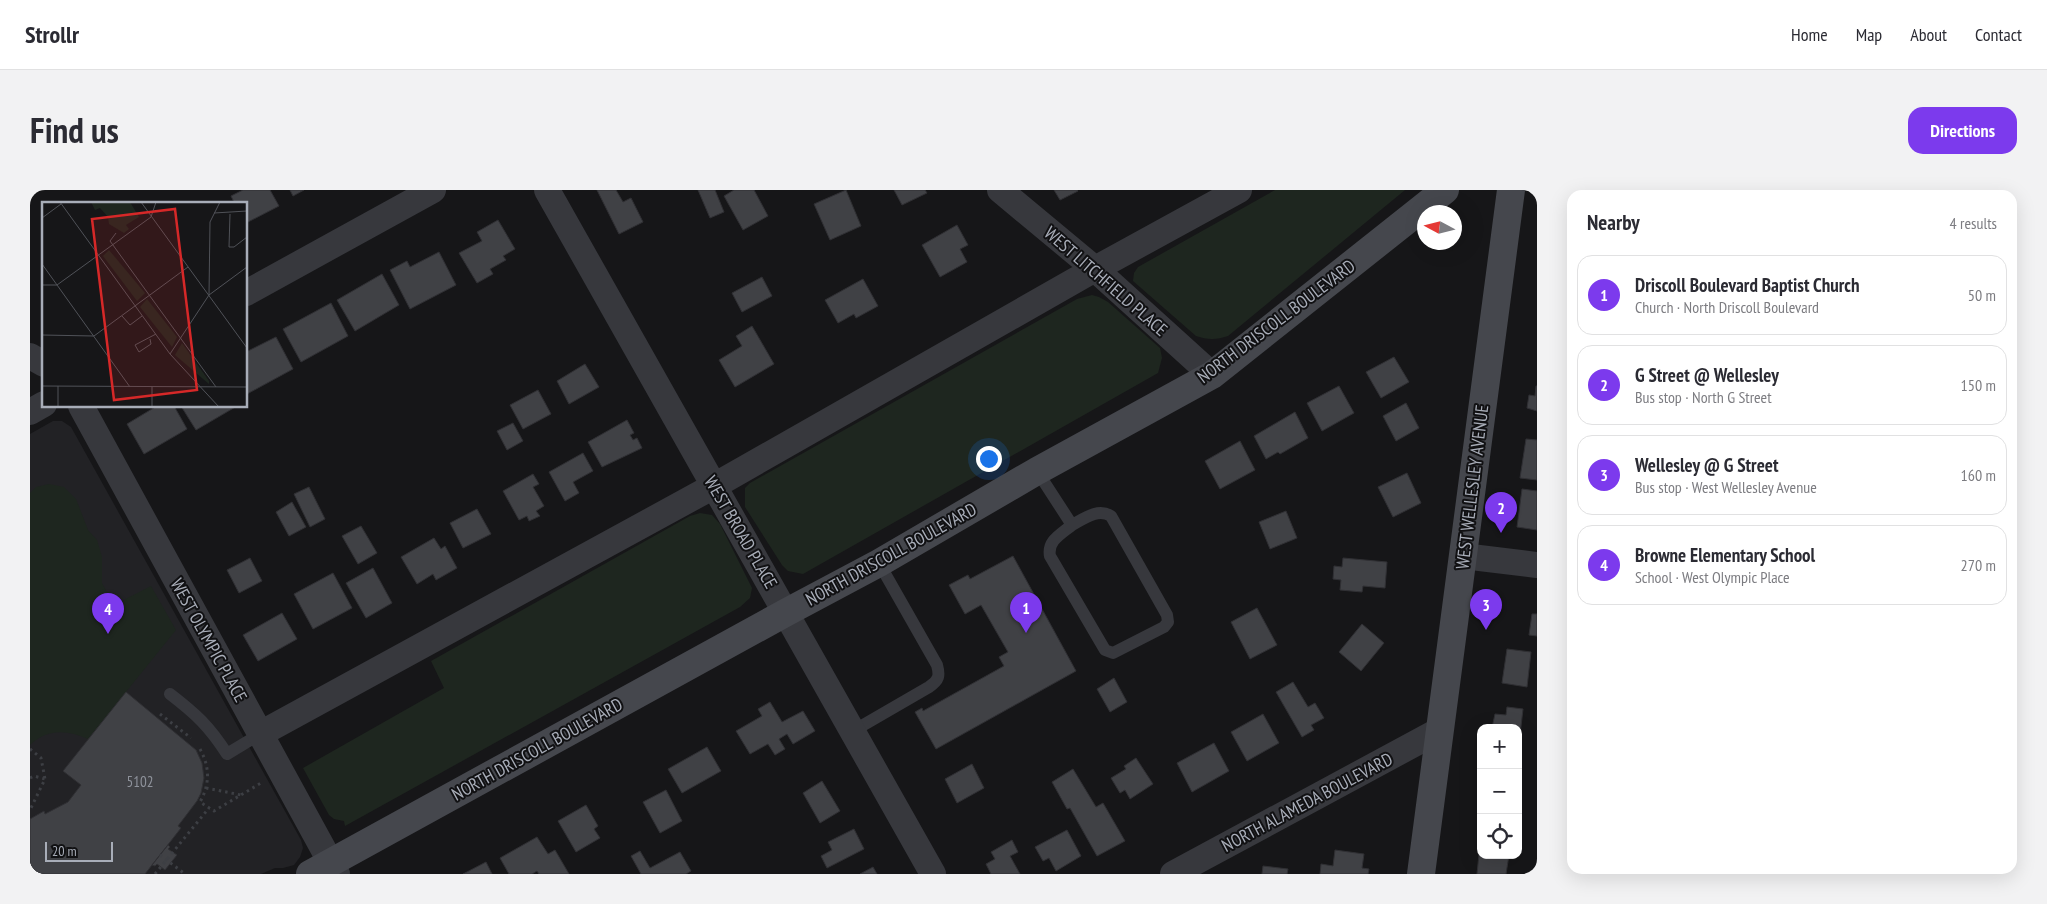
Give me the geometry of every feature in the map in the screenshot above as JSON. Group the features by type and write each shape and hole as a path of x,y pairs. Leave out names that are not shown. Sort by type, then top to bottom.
{"main road":[{"name":"NORTH DRISCOLL BOULEVARD","path":"326,870 787,612 879,563 1037,471 1212,375 1445,190"},
{"name":"WEST WELLESLEY AVENUE","path":"1421,874 1511,190"}],"street":[{"path":"248,292 433,190"},
{"name":"WEST BROAD PLACE","path":"547,190 787,612 933,874"},
{"name":"WEST LITCHFIELD PLACE","path":"1000,190 1095,269 1212,375"},
{"path":"260,734 714,486 1095,269 1239,190"},
{"path":"30,356 42,363"},
{"path":"30,412 42,405"},
{"name":"WEST OLYMPIC PLACE","path":"82,408 260,734 326,870"},
{"path":"1463,556 1537,565"},
{"name":"NORTH ALAMEDA BOULEVARD","path":"1173,874 1440,730"}],"lane":[{"path":"1037,471 1072,525"},
{"path":"1105,512 1111,516 1167,615 1168,622 1164,627 1113,653 1105,650 1050,556 1048,548 1052,541 1072,525 1096,513 1105,512"},
{"path":"853,731 937,682 940,675 937,664 879,563"},
{"path":"170,694 197,715 211,730 227,754 260,734"}],"path":[{"path":"160,714 194,742"},
{"path":"199,747 207,767 208,776 206,788 200,802 214,811 264,782"},
{"path":"30,749 42,758 45,779 30,810"},
{"path":"30,778 34,776 45,779"},
{"path":"206,788 241,795"},
{"path":"155,874 209,808"},
{"path":"160,855 185,874"}],"shaded area":[{"path":"1275,190 1405,190 1228,336 1212,339 1196,336 1133,281 1134,273 1138,267"},
{"path":"1092,295 1108,302 1160,348 1162,358 1158,373 803,574 788,571 782,565 745,507 745,488 750,483 1077,299"},
{"path":"53,421 62,421 71,427 301,840 303,848 300,857 294,865 275,868 261,874 30,874 30,434"},
{"path":"49,484 64,487 76,499 88,530 97,540 102,557 102,583 114,605 151,586 176,630 88,739 65,732 58,732 43,736 30,745 30,493 36,487"},
{"path":"700,513 712,515 720,524 752,588 750,598 740,607 345,826 344,821 334,819 329,815 303,768 444,688 431,661 690,516"}],"building":[{"path":"243,190 270,190 279,206 248,222 248,202 234,202 231,196"},
{"path":"290,190 304,190 293,196"},
{"path":"597,190 616,190 623,202 631,198 643,222 619,234"},
{"path":"698,190 715,190 724,212 710,218"},
{"path":"734,190 754,190 768,216 743,230 724,196"},
{"path":"846,190 861,226 830,240 814,204"},
{"path":"894,190 925,190 927,193 902,205"},
{"path":"1054,190 1077,190 1078,191 1060,200"},
{"path":"498,220 515,249 503,256 506,260 490,269 493,274 477,283 459,253 482,241 477,232"},
{"path":"957,225 968,245 960,249 967,262 940,277 922,245"},
{"path":"439,252 456,285 410,309 390,270 407,261 410,267"},
{"path":"382,274 399,305 355,331 337,300"},
{"path":"762,277 772,296 742,312 732,293"},
{"path":"863,279 878,306 856,318 854,314 838,323 825,300"},
{"path":"331,303 348,336 301,362 283,329"},
{"path":"752,326 774,364 735,387 719,360 742,346 736,336"},
{"path":"276,337 293,369 248,393 248,351"},
{"path":"1394,357 1409,382 1381,398 1366,372"},
{"path":"585,364 599,387 569,404 557,381"},
{"path":"1339,386 1354,413 1322,431 1307,403"},
{"path":"1536,386 1537,411 1527,408 1529,395 1535,396"},
{"path":"538,390 551,414 523,429 510,405"},
{"path":"1406,403 1419,428 1396,441 1383,416"},
{"path":"154,408 175,408 187,429 144,454 127,424"},
{"path":"182,408 234,408 196,430"},
{"path":"1295,412 1308,438 1280,454 1278,452 1266,459 1254,436"},
{"path":"627,420 634,433 630,435 633,440 637,438 642,448 602,467 588,442"},
{"path":"513,423 523,441 507,450 497,431"},
{"path":"1526,439 1537,440 1537,480 1520,478"},
{"path":"1240,441 1255,470 1220,489 1205,461"},
{"path":"583,453 593,471 573,482 579,493 565,501 549,472"},
{"path":"1407,473 1421,503 1393,517 1378,487"},
{"path":"533,474 539,484 533,487 544,506 536,511 540,516 529,521 527,516 519,520 503,491"},
{"path":"309,487 325,519 310,527 294,494"},
{"path":"1522,489 1537,491 1537,530 1517,527"},
{"path":"292,502 306,527 289,536 276,512"},
{"path":"477,509 491,534 463,548 450,523"},
{"path":"1286,511 1297,538 1270,549 1259,522"},
{"path":"361,526 377,553 358,564 342,536"},
{"path":"434,538 441,549 445,546 457,568 436,580 433,574 417,584 401,557"},
{"path":"1013,556 1076,671 936,749 915,712 922,708 923,711 1004,666 999,657 1008,652 981,605 965,614 949,585 968,575 970,579"},
{"path":"250,558 262,581 239,593 227,570"},
{"path":"1343,558 1387,562 1385,588 1363,586 1362,592 1340,590 1341,580 1333,579 1334,566 1342,567"},
{"path":"373,568 392,603 366,618 346,583"},
{"path":"333,573 352,608 313,629 294,594"},
{"path":"1257,608 1277,645 1250,659 1231,622"},
{"path":"282,613 297,639 258,661 243,635"},
{"path":"1532,614 1537,614 1537,636 1529,635"},
{"path":"1362,624 1384,643 1361,671 1339,652"},
{"path":"1507,649 1531,652 1527,687 1502,683"},
{"path":"1114,678 1127,702 1110,712 1097,689"},
{"path":"1293,682 1308,707 1315,703 1324,718 1311,725 1314,730 1302,737 1276,692"},
{"path":"126,692 196,750 202,763 204,778 197,801 178,826 181,828 145,874 30,874 30,819 44,811 45,814 68,802 81,785 63,771"},
{"path":"770,702 782,722 803,711 815,731 793,744 787,734 779,739 785,749 775,755 768,744 750,754 736,731 762,716 758,709"},
{"path":"1507,707 1523,709 1521,724 1493,724 1495,714 1506,715"},
{"path":"1263,714 1279,743 1247,761 1231,732"},
{"path":"1214,743 1229,771 1192,792 1177,763"},
{"path":"707,747 721,771 682,793 668,769"},
{"path":"1136,758 1153,784 1130,799 1125,790 1120,793 1111,778 1126,769 1124,766"},
{"path":"972,764 984,788 957,803 945,779"},
{"path":"1073,769 1096,807 1103,803 1125,841 1097,856 1070,808 1067,809 1052,782"},
{"path":"822,781 840,811 820,823 803,793"},
{"path":"666,790 682,821 660,833 643,802"},
{"path":"586,805 598,826 594,829 600,838 576,852 558,821"},
{"path":"854,829 864,849 827,868 821,856 832,850 828,842"},
{"path":"1067,830 1081,856 1056,871 1049,858 1043,861 1035,847"},
{"path":"537,837 548,854 555,850 569,874 539,874 537,871 532,874 509,874 500,858"},
{"path":"1012,840 1018,852 1010,856 1020,874 991,874 986,864 995,859 991,852"},
{"path":"168,845 170,847 168,849 177,855 165,870 157,864 155,866 152,865"},
{"path":"1335,850 1364,854 1362,868 1369,869 1368,874 1320,874 1321,864 1333,866"},
{"path":"640,851 650,868 680,852 691,871 686,874 641,874 631,856"},
{"path":"1478,859 1508,859 1506,874 1477,874"},
{"path":"486,862 492,874 463,874"},
{"path":"1263,866 1288,869 1287,874 1262,874"},
{"path":"873,867 877,874 860,874"}],"place":[{"name":"G Street @ Wellesley","path":"1501,533"},
{"name":"Wellesley @ G Street","path":"1486,630"},
{"name":"Driscoll Boulevard Baptist Church","path":"1026,633"},
{"name":"Browne Elementary School","path":"108,634"}]}
